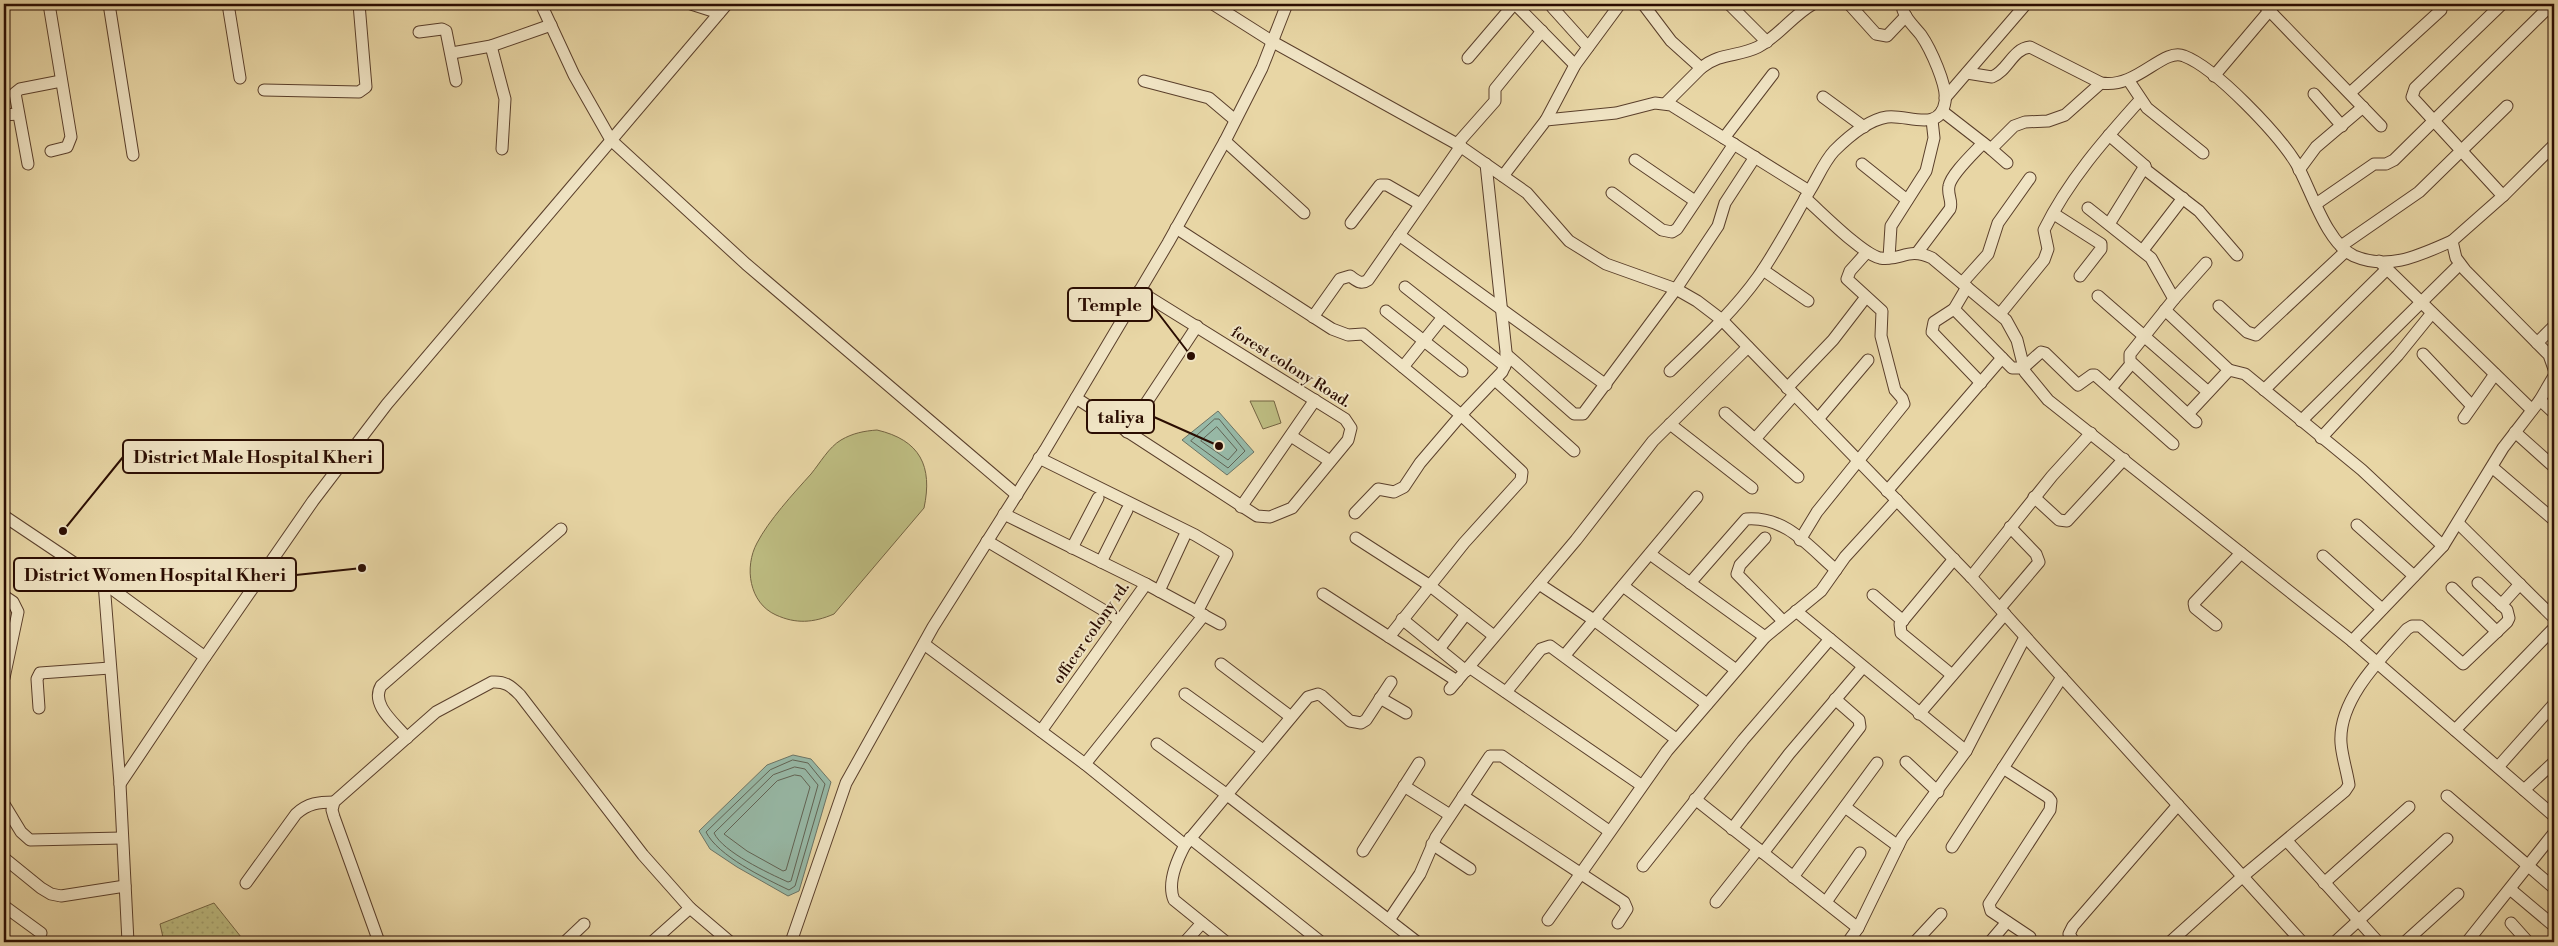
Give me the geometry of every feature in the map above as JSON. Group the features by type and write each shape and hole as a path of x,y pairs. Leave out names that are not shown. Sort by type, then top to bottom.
{"street":[{"path":"49,4 70,142 67,147 51,150"},
{"path":"109,4 132,155"},
{"path":"228,4 240,78"},
{"path":"264,90 359,92 366,88 359,4"},
{"path":"541,4 574,75 611,140 746,264 1016,495"},
{"path":"691,4 719,13"},
{"path":"120,784 313,501 387,404 727,4"},
{"path":"1213,4 1273,42 1459,145 1527,193 1569,242 1606,264 1676,289 1697,301 1722,320 1971,576 2178,805 2295,940"},
{"path":"792,942 846,783 924,644 1076,398 1176,228 1236,120 1273,42 1287,4"},
{"path":"1468,58 1514,4 1575,65"},
{"path":"1503,176 1546,120 1575,65 1620,4"},
{"path":"1643,4 1671,41 1701,68"},
{"path":"1729,4 1766,42"},
{"path":"1666,103 1701,68 1718,57 1746,52 1766,42 1813,4"},
{"path":"1849,4 1876,34 1882,37 1887,36 1906,16"},
{"path":"1670,372 1722,320 1763,270 1833,153 1854,133 1888,117 1923,121 1932,120 1942,111 1946,93 1927,45 1906,16 1902,4"},
{"path":"1945,98 2026,4"},
{"path":"2502,4 2412,92 2415,102 2503,196"},
{"path":"2316,204 2374,164 2386,164 2394,160 2552,4"},
{"path":"2214,76 2269,6 2381,126"},
{"path":"1552,7 1588,47"},
{"path":"2350,93 2441,10"},
{"path":"452,53 491,46 551,25"},
{"path":"419,32 442,29 446,31 452,53 456,81"},
{"path":"1313,317 1340,279 1350,276 1358,282 1368,280 1459,145 1495,100 1495,89 1542,31"},
{"path":"491,46 505,99 502,149"},
{"path":"1967,73 1992,77 2000,72 2018,51 2030,47 2102,83 2112,85 2129,81 2170,56 2177,54 2190,58 2214,76 2265,123 2299,170 2329,230 2344,249 2354,256 2383,265 2532,410"},
{"path":"1612,193 1667,232 1677,229 1729,141 1773,74"},
{"path":"28,164 15,97 17,90 62,81"},
{"path":"1144,81 1209,98 1236,120"},
{"path":"2129,81 2140,100 2203,153"},
{"path":"1917,253 1952,205 1949,192 1950,182 1987,146 2014,126 2024,122 2048,121 2065,114 2102,83"},
{"path":"2314,94 2342,126"},
{"path":"1823,97 1864,127"},
{"path":"2000,314 2044,260 2048,249 2044,230 2082,170 2109,135 2140,100"},
{"path":"1546,120 1604,114 1655,103 1666,103 1755,157 1807,194 1867,252 1881,258 1917,253 1932,258 2000,314 2012,328 2023,368 2048,400 2352,641 2553,814"},
{"path":"2219,306 2247,332 2256,335 2344,249 2412,197 2507,106"},
{"path":"2299,170 2316,147 2363,107"},
{"path":"1942,111 2007,163"},
{"path":"4,115 18,114"},
{"path":"1889,258 1891,226 1926,171 1934,138 1932,120"},
{"path":"2109,135 2145,166 2146,170 2199,211 2236,255"},
{"path":"1225,141 1304,213"},
{"path":"2264,390 2383,265 2409,259 2452,240 2503,196 2554,145"},
{"path":"1506,354 1574,414 1583,414 1676,289 1718,226 1725,203 1755,157"},
{"path":"1635,160 1695,201"},
{"path":"1355,513 1378,490 1394,492 1404,487 1420,463 1461,415 1495,380 1505,366 1506,354 1502,309 1486,164"},
{"path":"1862,164 1907,200"},
{"path":"2109,224 2145,166"},
{"path":"1981,383 1932,332 1934,322 1954,309 1964,285 1988,254 1998,223 2030,178"},
{"path":"1351,223 1380,185 1387,185 1420,204"},
{"path":"2143,250 2183,198"},
{"path":"2088,208 2143,250 2159,270 2174,299"},
{"path":"2054,214 2101,244 2102,248 2080,276"},
{"path":"1176,228 1340,333 1363,334 1461,415 1520,468 1523,476 1429,585 1389,636"},
{"path":"1399,235 1606,385"},
{"path":"2452,240 2456,258 2460,264 2549,355 2554,369"},
{"path":"1800,540 1817,512 1904,404 1902,398 1895,390 1881,336 1882,311 1847,279 1850,271 1867,252"},
{"path":"2206,263 2130,354 2131,364 2192,418 2207,391 2229,370"},
{"path":"2301,421 2460,264"},
{"path":"1763,270 1808,301"},
{"path":"1405,287 1505,366"},
{"name":"forest colony Road.","path":"1076,398 1256,516 1281,514 1292,508 1348,440 1351,428 1345,419 1140,290"},
{"path":"2098,296 2207,391"},
{"path":"1755,439 1866,297"},
{"path":"1954,309 2012,368 2023,368 2038,354 2045,353 2078,385 2084,383 2092,375 2098,377 2173,444"},
{"path":"2165,310 2229,370 2245,374 2362,470 2443,546"},
{"path":"1386,311 1462,372"},
{"path":"2321,438 2398,355 2432,313"},
{"path":"1403,367 1442,317"},
{"path":"1127,432 1197,326"},
{"path":"2537,343 2554,326"},
{"path":"1323,594 1389,636 1453,685 1539,584 1642,455 1670,424 1748,347"},
{"path":"2423,354 2472,406"},
{"path":"1887,490 2002,358"},
{"path":"1818,419 1868,360"},
{"path":"2110,388 2131,364"},
{"path":"2464,418 2495,374"},
{"path":"2352,641 2443,546 2492,467 2515,432 2540,400 2554,376"},
{"path":"1495,380 1574,451"},
{"path":"1241,507 1315,400"},
{"path":"2540,400 2554,413"},
{"path":"1725,413 1798,477"},
{"path":"1670,424 1752,488"},
{"path":"2515,432 2554,466"},
{"path":"1971,576 2034,498 2091,433"},
{"path":"1291,436 1330,462"},
{"path":"1039,458 1195,535 1227,554 1200,614 1085,764"},
{"path":"2034,498 2060,520 2067,521 2124,459"},
{"path":"2492,467 2554,520"},
{"path":"1565,655 1697,497"},
{"path":"1072,548 1098,498"},
{"path":"1548,920 1641,785 1676,739 1765,637 1821,591 1850,550 1897,500"},
{"path":"1101,562 1127,510"},
{"name":"officer colony rd.","path":"1004,514 1146,584 1041,731"},
{"path":"4,516 104,583 205,657"},
{"path":"1690,583 1746,519 1778,522 1836,570"},
{"path":"2458,523 2554,618"},
{"path":"2356,525 2414,576"},
{"path":"1919,714 1952,675 2039,562 2036,554 2010,527"},
{"path":"407,738 378,704 378,692 381,686 561,529"},
{"path":"1159,591 1184,537"},
{"path":"1356,538 1429,585 1494,636"},
{"path":"1765,538 1740,565 1737,574 1783,621"},
{"path":"988,541 1120,620"},
{"path":"2216,625 2195,608 2194,603 2241,553"},
{"path":"1650,554 1765,637"},
{"path":"2323,556 2382,609"},
{"path":"1952,675 1901,633 1900,628 1903,621 1954,559"},
{"path":"104,583 120,784 128,942"},
{"path":"2170,942 2349,785 2341,744 2341,733 2354,696 2362,680 2412,626 2420,626 2425,629 2456,660 2463,664 2510,618 2501,605 2478,583"},
{"path":"1146,584 1220,624"},
{"path":"1539,584 1594,620 1706,704"},
{"path":"2501,605 2520,584"},
{"path":"1623,586 1736,670"},
{"path":"2452,588 2497,632"},
{"path":"1873,595 1903,621"},
{"path":"4,596 13,602 18,612 4,678"},
{"path":"1796,611 1966,751"},
{"path":"1439,649 1466,614"},
{"path":"1402,619 1467,669 1506,692 1641,785"},
{"path":"2455,730 2554,628"},
{"path":"1850,942 1898,846 1966,751 2025,636"},
{"path":"1643,866 1695,799 1830,639"},
{"path":"924,644 1321,942"},
{"path":"1506,692 1546,646 1556,648 1676,739"},
{"path":"1221,664 1291,716"},
{"path":"1732,829 1789,754 1863,667"},
{"path":"39,708 38,679 40,673 110,668"},
{"path":"1952,847 2062,677"},
{"path":"246,883 296,814 305,806 317,802 334,802 449,704 492,682 501,681 511,685 642,855 690,908 730,942"},
{"path":"1226,942 1174,900 1171,893 1171,884 1187,842 1308,697 1318,694 1350,721 1361,723 1392,682"},
{"path":"1185,694 1263,750"},
{"path":"1380,698 1406,713"},
{"path":"1716,902 1760,851 1860,727 1859,720 1835,699"},
{"path":"2498,767 2554,704"},
{"path":"1157,744 1226,794 1417,942"},
{"path":"1389,920 1420,874 1432,844 1485,761 1496,755 1502,756 1609,831"},
{"path":"1906,762 1938,792"},
{"path":"2524,790 2554,762"},
{"path":"1363,851 1419,763"},
{"path":"1793,877 1878,764"},
{"path":"2003,768 2048,797 2051,806 1991,900 1989,908 2030,937"},
{"path":"1404,786 1450,815"},
{"path":"1463,796 1624,902 1627,910 1618,922"},
{"path":"2446,796 2554,888"},
{"path":"1695,799 1858,928"},
{"path":"334,802 334,817 379,942"},
{"path":"4,804 21,832 30,840 122,838"},
{"path":"2074,942 2069,934 2073,926 2178,805"},
{"path":"1845,807 1898,846"},
{"path":"2324,883 2409,807"},
{"path":"2467,942 2554,833"},
{"path":"2335,942 2447,839"},
{"path":"2287,841 2378,942"},
{"path":"1432,844 1470,869"},
{"path":"1826,902 1860,853"},
{"path":"4,858 51,894 62,896 125,886"},
{"path":"2510,889 2554,926"},
{"path":"2405,942 2458,894"},
{"path":"4,906 41,933"},
{"path":"652,942 690,908"},
{"path":"1915,942 1941,914"},
{"path":"1990,942 2007,922"},
{"path":"1185,942 1202,923"},
{"path":"2511,923 2528,942"},
{"path":"565,942 584,924"}],"shaded area":[{"path":"1250,401 1274,401 1281,423 1263,429"},
{"path":"877,430 892,434 904,441 920,457 926,480 924,508 834,614 812,621 791,620 776,615 760,602 752,584 751,563 757,543 775,516 833,447 841,440 850,436"},
{"path":"214,903 245,942 164,942 160,924"}],"water":[{"path":"1218,411 1254,452 1227,475 1182,440"},
{"path":"793,755 811,759 831,782 799,891 788,896 710,849 699,831 767,765"}],"place":[{"name":"Temple","path":"1191,356"},
{"name":"taliya","path":"1219,446"},
{"name":"District Male Hospital Kheri","path":"63,531"},
{"name":"District Women Hospital Kheri","path":"362,568"}]}
